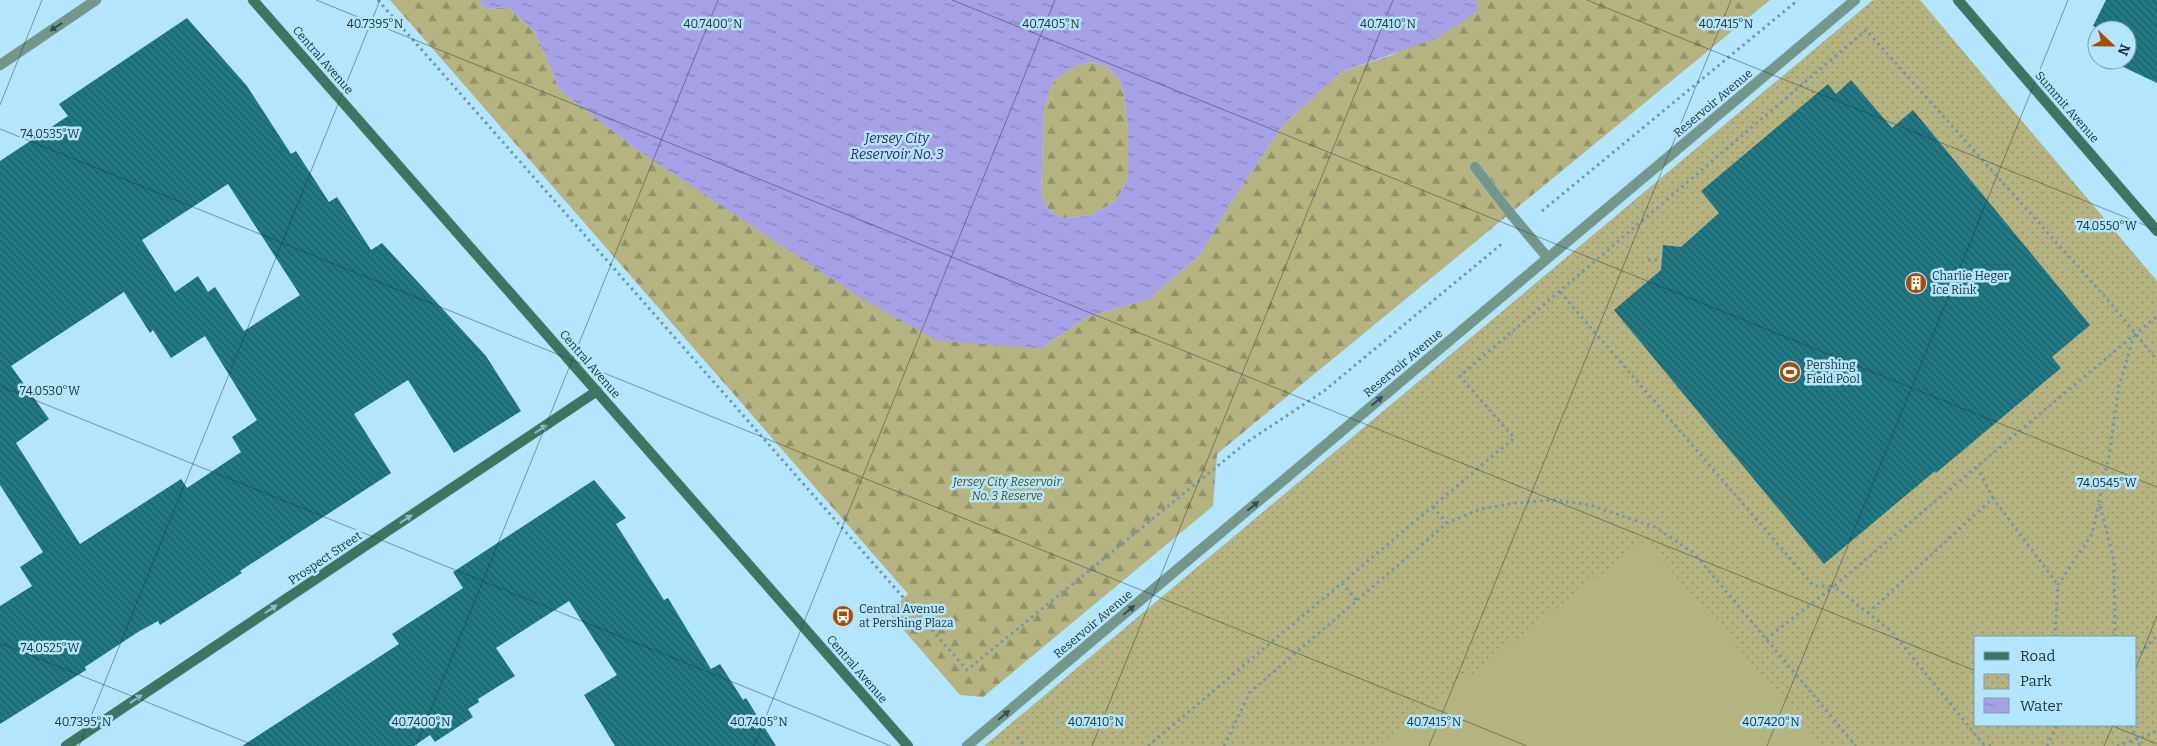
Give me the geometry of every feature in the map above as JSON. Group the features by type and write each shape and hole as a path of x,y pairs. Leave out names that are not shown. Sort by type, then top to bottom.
{"main road":[{"name":"Central Avenue","path":"253,0 908,746"},
{"name":"Summit Avenue","path":"1958,0 2157,231"},
{"name":"Prospect Street","path":"66,746 598,391"}],"street":[{"path":"0,65 96,0"},
{"name":"Reservoir Avenue","path":"967,746 1855,0"},
{"path":"1475,167 1547,257"}],"path":[{"path":"378,0 967,670 1247,442 1324,391 1798,0"},
{"path":"1148,746 1514,438 1460,376 1866,30 2108,300 2157,360"},
{"path":"1648,260 1662,260"},
{"path":"1560,292 1814,586 1834,586 1892,632 1983,744 1991,746"},
{"path":"1766,640 1834,586 2157,316"},
{"path":"2055,636 2058,585 2092,534 2109,456 2119,386 2135,335"},
{"path":"1977,467 1993,498 2058,585"},
{"path":"1868,613 1993,498"},
{"path":"1224,746 1250,692 1448,523 1481,509 1515,502 1554,500 1590,505 1655,527 1694,552 1856,746"},
{"path":"2099,501 2114,561 2115,636"},
{"path":"1433,507 1448,523"},
{"path":"1342,583 1357,601"},
{"path":"2137,657 2157,635"},
{"path":"2047,746 2057,726"},
{"path":"2131,726 2140,746"},
{"path":"2117,746 2153,733 2157,729"}],"green space":[{"name":"Jersey City Reservoir No. 3 Reserve","path":"390,0 478,0 485,9 508,7 535,32 560,90 636,149 1042,348 1087,317 1149,299 1200,255 1233,199 1284,124 1341,72 1392,55 1477,12 1477,0 1770,0 1217,454 1213,506 983,697 960,695 888,612 908,594"},
{"path":"1873,0 1920,0 2157,281 2157,746 984,746"},
{"path":"1092,62 1106,66 1117,76 1124,92 1128,131 1128,178 1116,201 1091,215 1063,218 1049,211 1041,197 1044,106 1054,80 1078,65"},
{"path":"1645,541 1823,746 1378,746"}],"water":[{"name":"Jersey City Reservoir No. 3","path":"478,0 1477,0 1477,12 1435,39 1341,72 1284,124 1233,199 1200,255 1149,299 1087,317 1042,348 938,341 861,298 636,149 560,90 535,32 508,7 485,9","holes":["1092,62 1106,66 1117,76 1124,92 1128,131 1128,178 1116,201 1091,215 1063,218 1049,211 1041,196 1044,106 1054,80 1078,65"]}],"building":[{"path":"2106,0 2157,0 2157,83 2130,70 2137,70 2137,20 2096,20"},
{"path":"187,18 247,86 291,154 296,151 329,202 337,197 371,250 382,243 486,356 521,411 454,453 408,380 354,414 391,473 240,571 242,573 160,625 158,621 138,632 85,667 86,670 0,724 0,606 32,586 20,567 43,552 0,485 0,161 68,116 59,104","holes":["228,184 300,295 244,331 215,287 208,292 198,276 175,292 142,240","124,292 150,333 153,330 171,358 205,336 257,420 232,437 241,452 187,488 181,479 80,544 16,443 49,419 11,366"]},
{"name":"Charlie Heger Ice Rink","path":"1851,80 1892,128 1913,110 2090,325 2052,357 2061,368 1824,564 1614,310 1661,270 1663,245 1681,247 1719,213 1701,191 1828,84 1836,94"},
{"path":"594,480 626,518 616,524 664,600 668,598 711,669 720,664 743,700 746,698 776,746 615,746 584,695 617,675 569,601 496,648 515,676 478,699 479,702 468,709 473,717 435,742 430,735 414,746 242,746 399,644 392,634 463,588 453,572"}],"place":[{"name":"Charlie Heger Ice Rink","path":"1916,283"},
{"name":"Pershing Field Pool","path":"1790,372"},
{"name":"Central Avenue at Pershing Plaza","path":"843,616"}]}
